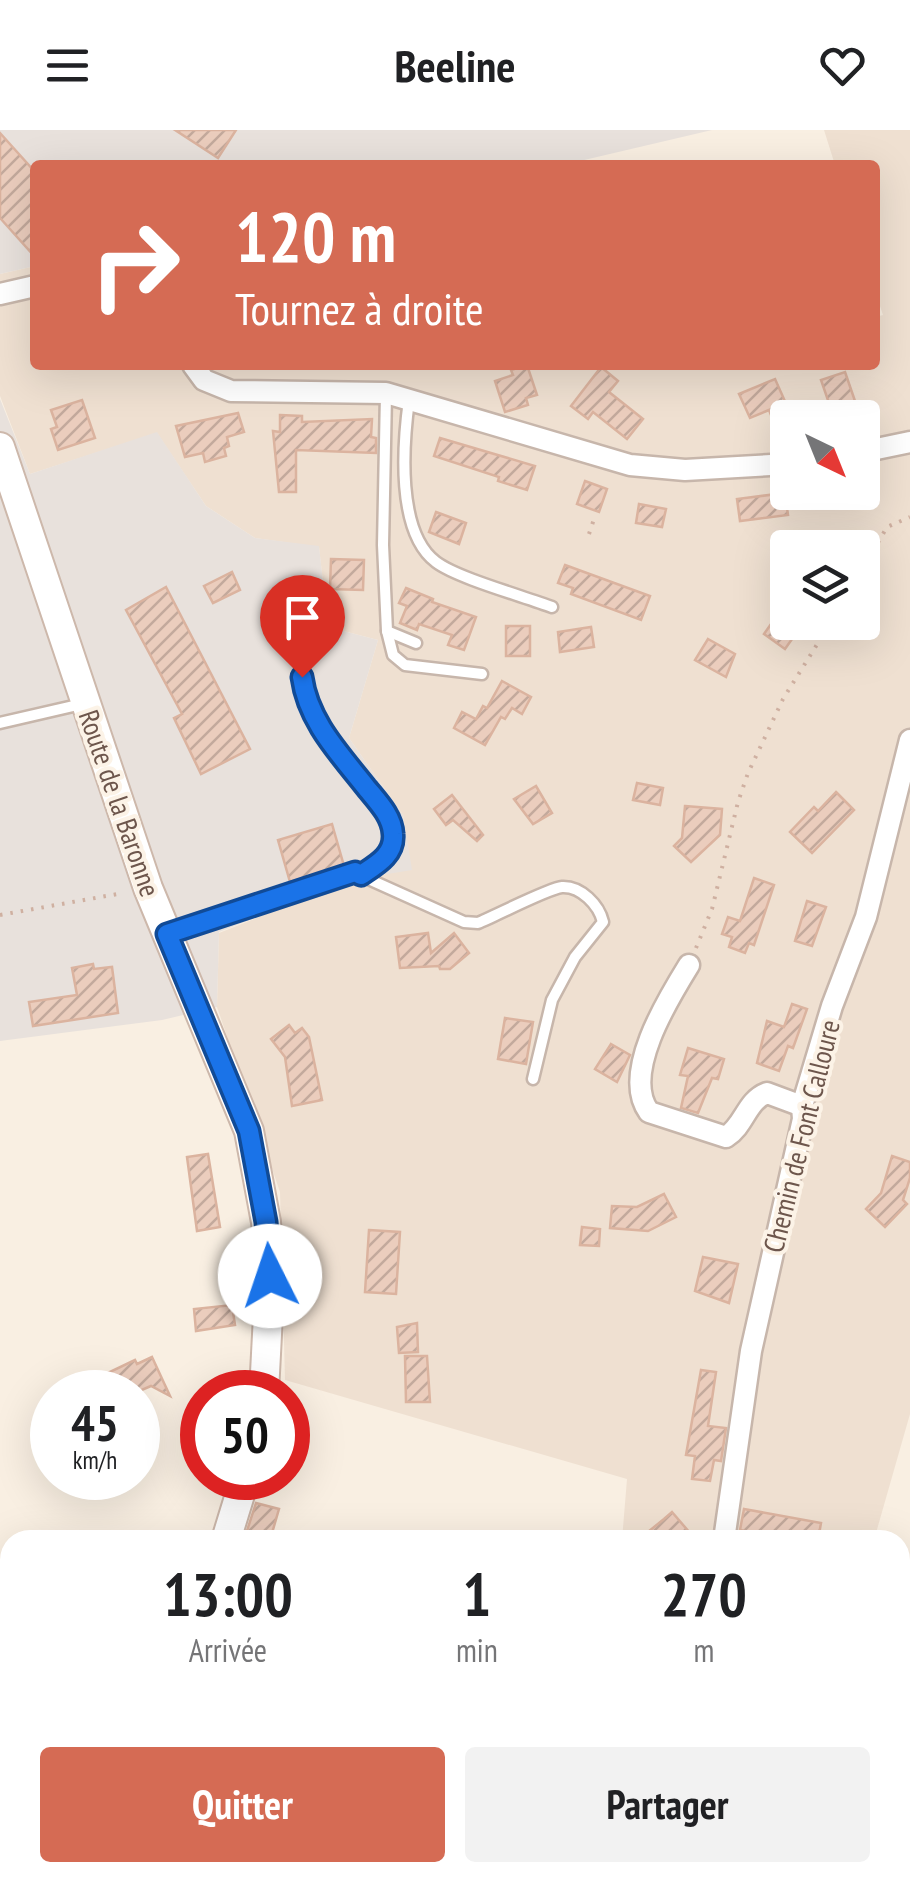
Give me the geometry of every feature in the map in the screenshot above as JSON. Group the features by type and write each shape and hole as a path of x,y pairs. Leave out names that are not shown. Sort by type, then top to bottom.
{"main road":[{"name":"Route de la Baronne","path":"0,447 148,888 243,1116 258,1173 270,1276 265,1370"},
{"path":"229,1530 238,1500"}],"street":[{"path":"0,294 30,287"},
{"path":"197,370 204,380 244,393 386,392 630,465 685,470 770,465"},
{"path":"880,448 910,442"},
{"name":"Chemin de Font Calloure","path":"725,1530 751,1351 803,1120 802,1106 832,1006 866,917 910,740"},
{"path":"689,965 649,1040 641,1080 642,1101 650,1112 726,1137 739,1125 755,1098 767,1093 802,1106"}],"lane":[{"path":"386,392 383,544 387,631 392,655 405,665 482,674"},
{"path":"410,399 406,422 406,506 417,540 441,565 552,607"},
{"path":"387,631 416,643"},
{"path":"302,677 322,732 385,812 394,836 386,858 361,875"},
{"path":"0,723 86,703"},
{"path":"167,934 355,872 464,922 478,922 560,887 575,889 589,898 603,922 575,957 552,1000 533,1079"}],"path":[{"path":"880,540 888,526 910,516"},
{"path":"589,534 594,519"},
{"path":"689,965 712,910 748,774 783,699 820,640"},
{"path":"0,915 148,888"}],"shaded area":[{"path":"0,130 712,130 584,160 30,160 30,267 0,274"},
{"path":"824,130 910,130 910,1414 877,1530 623,1530 627,1479 310,1387 310,1370 285,1370 280,1192 217,1007 219,933 351,880 411,869 403,815 349,738 378,640 328,627 319,547 255,538 206,506 157,433 30,474 0,396 0,274 30,267 30,370 880,370 880,160 833,160"},
{"path":"0,399 30,474 157,432 206,506 255,538 319,546 328,627 378,640 349,738 403,815 412,870 351,880 219,932 217,1007 162,1020 0,1041 0,485 18,480 0,434"}],"building":[{"path":"175,130 236,130 218,158"},
{"path":"0,133 30,166 30,251 0,218"},
{"path":"511,370 529,370 537,395 526,398 528,405 505,412 495,381 513,375"},
{"path":"599,370 605,370 618,381 609,392 643,419 627,439 593,412 588,419 571,406"},
{"path":"845,372 855,400 828,400 821,380"},
{"path":"775,379 784,400 770,400 770,412 750,418 739,394"},
{"path":"82,400 95,438 58,450 51,429 57,427 51,410"},
{"path":"238,413 244,432 227,437 226,456 205,462 203,453 185,457 176,426"},
{"path":"280,415 302,416 302,422 372,419 371,437 376,438 376,453 296,450 296,492 279,492 273,431 280,432"},
{"path":"440,438 535,466 527,490 434,456"},
{"path":"585,481 607,489 599,512 577,504"},
{"path":"770,495 770,510 787,510 788,515 740,521 737,499"},
{"path":"639,504 666,509 662,527 636,523"},
{"path":"436,512 466,523 459,544 429,532"},
{"path":"331,559 364,560 363,590 330,589"},
{"path":"565,565 650,596 641,620 571,594 573,588 558,583"},
{"path":"232,572 240,590 213,603 204,586"},
{"path":"166,587 250,749 201,774 174,718 182,714 126,610"},
{"path":"406,588 476,617 464,650 448,645 452,635 419,624 417,630 400,623 407,606 399,603"},
{"path":"506,626 530,626 530,656 506,656"},
{"path":"591,627 594,647 560,652 558,632"},
{"path":"708,639 735,654 726,677 695,660"},
{"path":"772,640 791,640 785,649"},
{"path":"502,681 531,697 522,714 512,708 505,719 501,717 485,745 454,728 462,712 476,719"},
{"path":"637,783 663,788 660,805 633,800"},
{"path":"536,786 552,813 533,824 514,799"},
{"path":"836,792 854,810 812,853 790,832 814,807 818,811"},
{"path":"452,795 483,835 477,841 453,820 446,825 434,809"},
{"path":"685,806 722,809 720,835 691,862 674,846 682,838"},
{"path":"332,824 344,866 290,882 278,840"},
{"path":"754,878 774,885 754,945 749,943 745,953 729,947 732,937 722,934 728,917 740,921"},
{"path":"807,901 826,907 812,946 795,941"},
{"path":"428,933 431,953 454,933 469,953 450,969 400,968 396,937"},
{"path":"93,964 94,969 112,967 118,1013 33,1026 29,1002 77,995 72,968"},
{"path":"792,1004 807,1009 793,1048 788,1046 779,1071 757,1063 767,1021 784,1027"},
{"path":"505,1018 533,1022 526,1064 498,1059"},
{"path":"289,1025 295,1033 302,1028 309,1037 322,1100 292,1106 285,1057 271,1039"},
{"path":"611,1044 630,1055 617,1082 595,1069"},
{"path":"688,1048 724,1059 718,1079 712,1078 698,1113 681,1108 688,1076 680,1075"},
{"path":"208,1154 220,1227 197,1231 187,1157"},
{"path":"892,1156 910,1162 910,1178 903,1200 907,1204 885,1227 866,1209 881,1193"},
{"path":"664,1194 676,1217 648,1231 610,1228 612,1206 637,1207"},
{"path":"582,1227 600,1229 599,1246 580,1245"},
{"path":"369,1230 400,1232 396,1294 365,1292"},
{"path":"703,1257 738,1264 729,1303 695,1291"},
{"path":"232,1305 235,1325 196,1331 194,1309"},
{"path":"417,1323 418,1352 399,1353 397,1327"},
{"path":"405,1356 427,1356 430,1402 406,1402"},
{"path":"152,1357 158,1370 114,1370 135,1360 137,1364"},
{"path":"701,1370 716,1372 708,1426 726,1428 721,1461 714,1460 710,1481 692,1479 695,1456 686,1455"},
{"path":"160,1374 170,1396 160,1391"},
{"path":"256,1503 279,1509 273,1530 247,1530"},
{"path":"744,1509 821,1523 820,1530 740,1530"},
{"path":"672,1512 687,1530 650,1530"}],"route":[{"path":"270,1276 266,1222 249,1131 167,934 355,872 361,875 386,858 394,836 385,812 322,732 302,677"}]}
